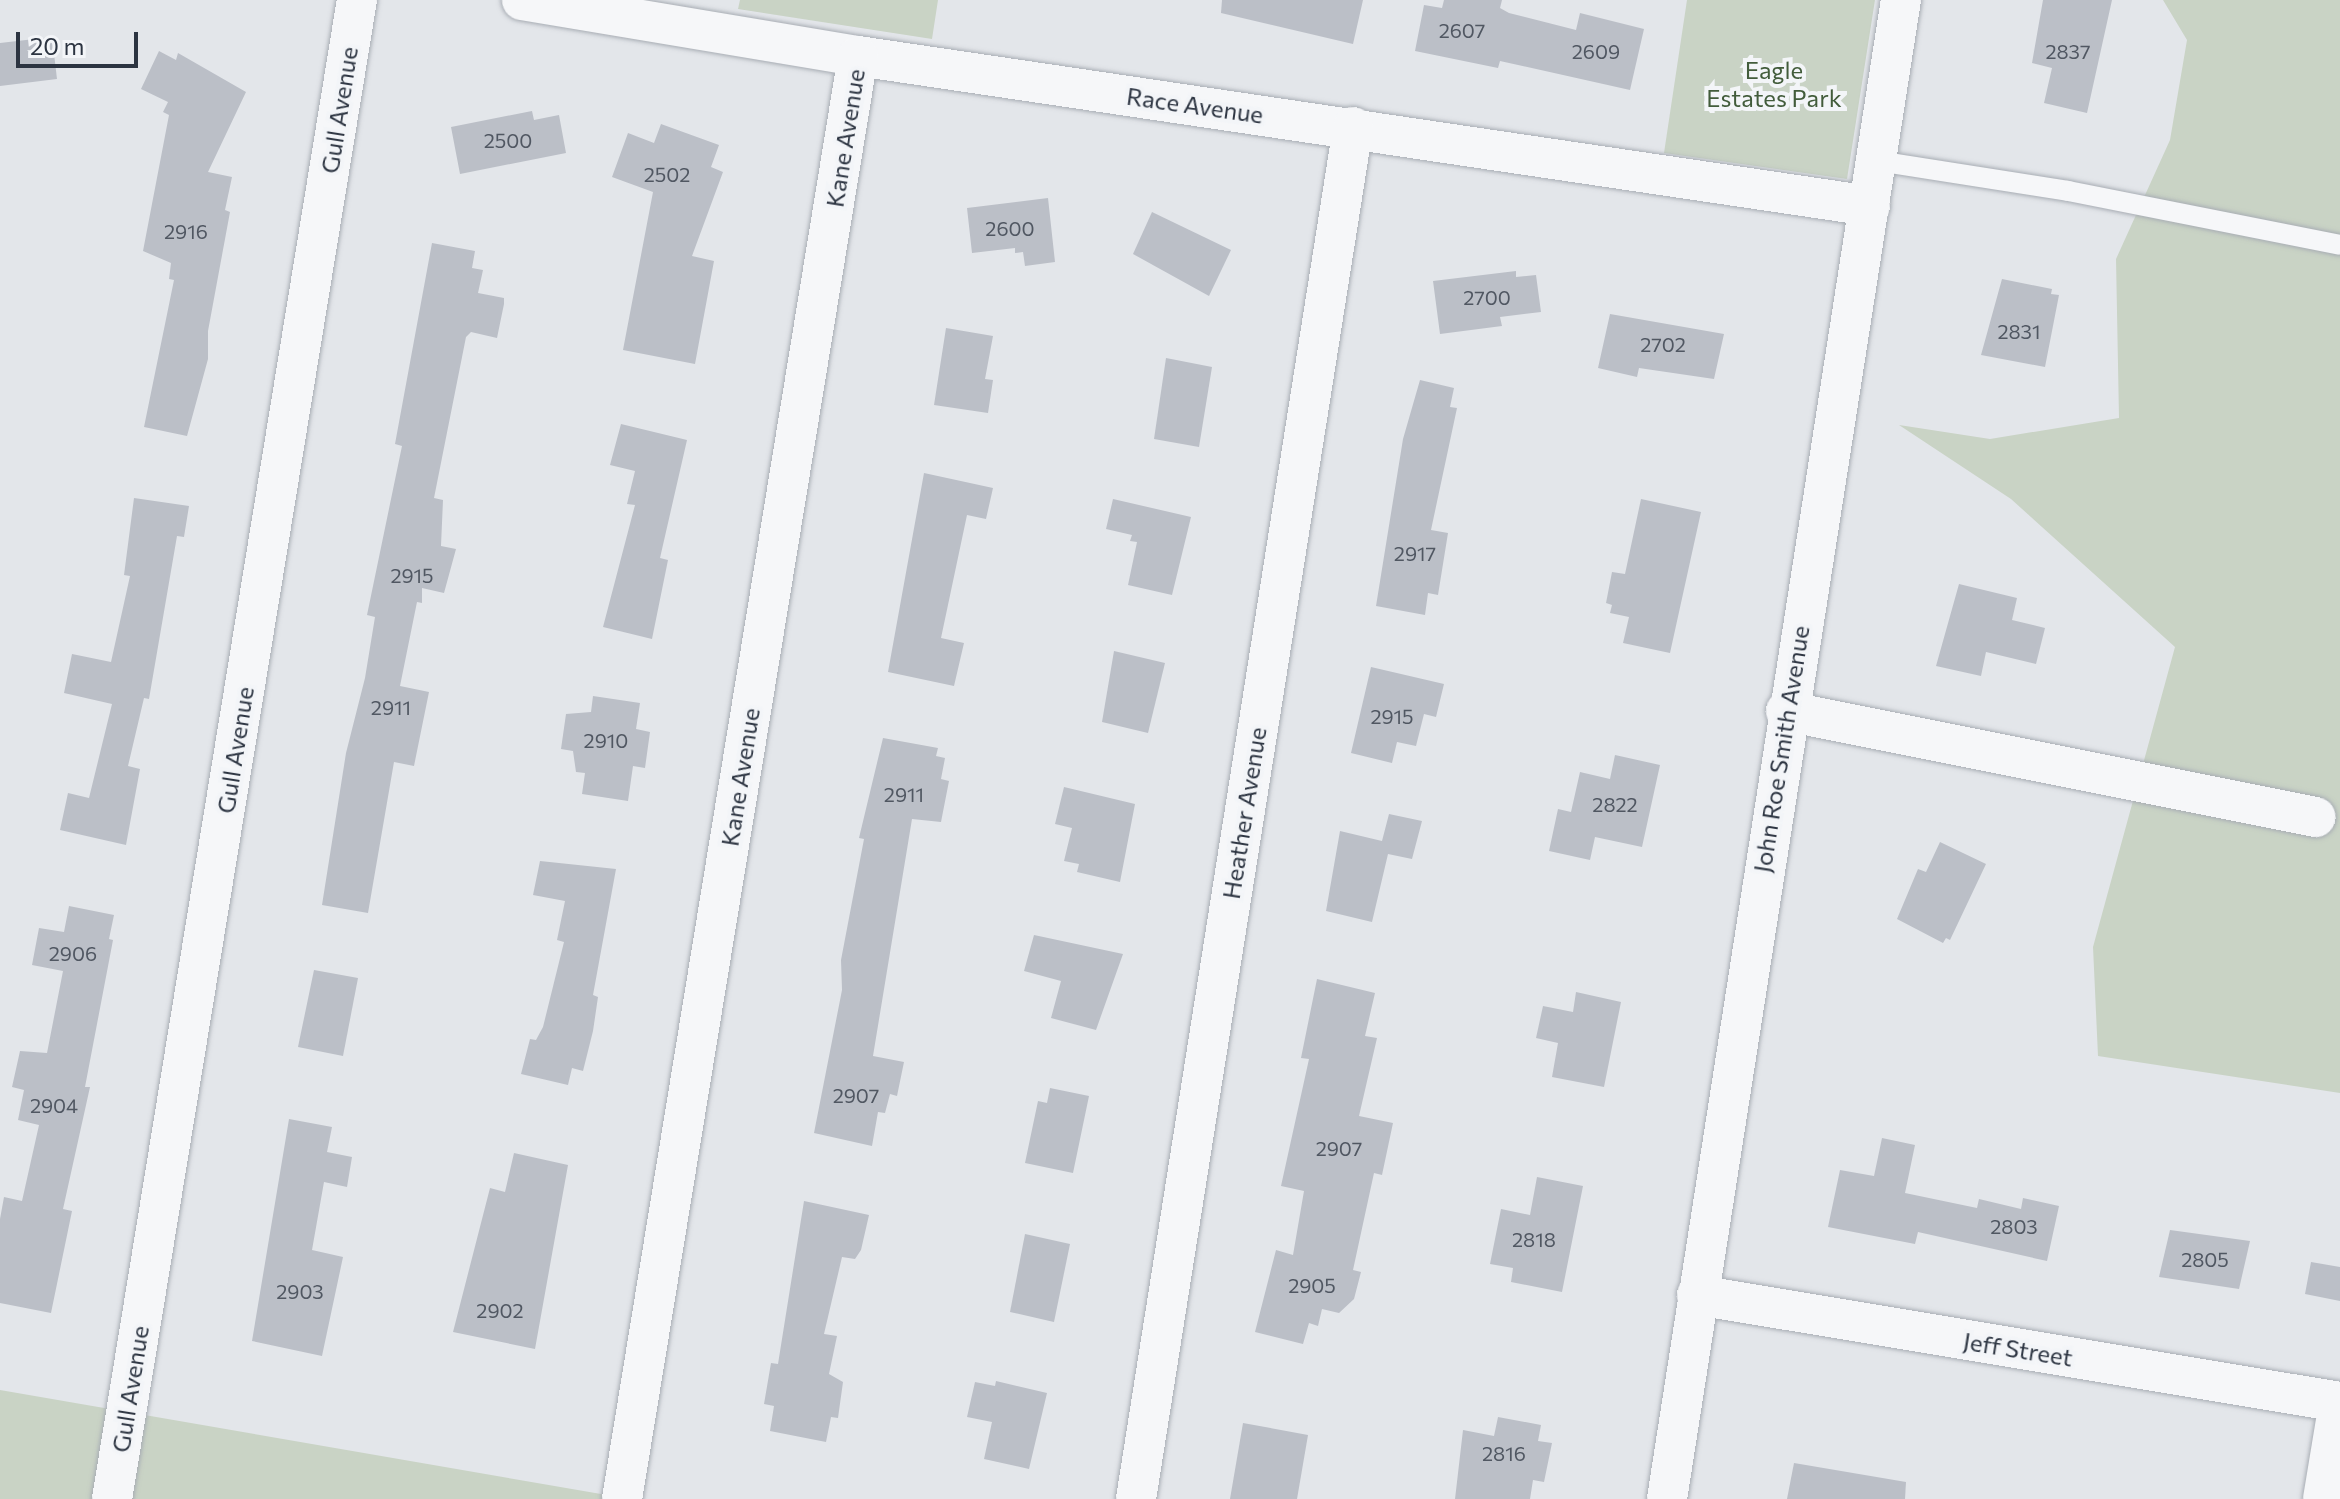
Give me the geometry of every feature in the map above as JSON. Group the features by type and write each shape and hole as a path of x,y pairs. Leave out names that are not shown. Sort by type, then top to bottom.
{"street":[{"name":"Gull Avenue","path":"112,1499 357,0"},
{"name":"Race Avenue","path":"522,0 858,56 1870,206"},
{"name":"John Roe Smith Avenue","path":"1667,1499 1786,711 1901,0"},
{"name":"Kane Avenue","path":"622,1499 858,56"},
{"name":"Heather Avenue","path":"1136,1499 1353,127"},
{"path":"1786,711 2315,817"},
{"name":"Jeff Street","path":"1697,1295 2340,1402"},
{"path":"2323,1499 2340,1402"}],"lane":[{"path":"1877,161 2068,191 2340,245"}],"green space":[{"path":"740,0 938,0 932,39 738,9"},
{"name":"Eagle Estates Park","path":"1687,0 1875,0 1847,179 1664,153"},
{"path":"2163,0 2340,0 2340,1093 2098,1056 2093,947 2175,647 2011,499 1899,425 1990,439 2119,418 2116,259 2170,140 2187,40"},
{"path":"0,1390 630,1499 0,1499"}],"building":[{"path":"1222,0 1363,0 1353,44 1221,13"},
{"path":"1444,0 1502,0 1500,8 1509,13 1576,30 1580,13 1644,29 1630,90 1500,61 1498,68 1415,51 1424,5 1442,8"},
{"path":"2043,0 2112,0 2087,113 2044,103 2052,68 2032,63"},
{"path":"52,37 57,79 0,86 0,43"},
{"path":"159,51 176,60 178,53 246,92 208,172 232,177 225,210 230,212 208,331 208,359 187,436 144,427 174,280 169,279 171,263 143,251 169,115 163,112 168,102 141,89"},
{"path":"532,111 534,120 559,115 566,153 460,174 451,127"},
{"path":"661,124 719,145 711,167 723,172 692,256 714,261 695,364 623,350 653,192 612,177 628,133 654,143"},
{"path":"1048,198 1055,262 1025,266 1023,252 1015,253 1015,248 972,253 967,208"},
{"path":"1152,212 1231,250 1209,296 1133,254"},
{"path":"432,243 475,251 472,268 483,270 478,293 504,298 504,304 497,338 471,332 466,337 434,498 443,500 441,546 456,549 444,593 422,588 422,603 417,602 400,686 429,692 414,766 394,762 368,913 322,905 346,753 365,678 375,617 367,615 402,446 395,444"},
{"path":"1516,271 1516,277 1536,275 1541,312 1500,317 1502,326 1440,334 1433,281"},
{"path":"2002,279 2052,289 2051,294 2059,295 2045,367 1981,355"},
{"path":"1610,314 1724,334 1714,379 1639,368 1637,377 1598,368"},
{"path":"946,328 993,336 985,379 993,380 988,413 934,405"},
{"path":"1166,358 1212,367 1199,447 1154,439"},
{"path":"1420,380 1454,388 1450,407 1457,408 1431,530 1448,533 1438,595 1428,593 1425,615 1376,606 1403,439"},
{"path":"621,424 687,440 660,558 668,560 652,639 603,627 635,505 627,504 635,471 610,465"},
{"path":"924,473 993,488 986,519 967,515 941,638 964,643 954,686 888,672"},
{"path":"134,498 189,506 184,537 177,536 149,699 144,698 128,766 140,769 126,845 60,830 68,793 89,798 112,704 64,693 72,654 111,662 130,576 124,575"},
{"path":"1113,499 1191,517 1172,595 1128,585 1137,542 1130,541 1132,535 1106,529"},
{"path":"1641,499 1701,512 1670,653 1623,643 1629,617 1610,613 1612,605 1606,603 1612,572 1625,574"},
{"path":"1959,584 2017,598 2012,620 2045,628 2036,664 1986,652 1981,676 1936,666"},
{"path":"1114,651 1165,663 1148,733 1102,722"},
{"path":"1371,667 1444,684 1436,717 1424,714 1416,746 1397,742 1392,763 1351,753"},
{"path":"593,696 640,703 636,729 650,732 645,768 633,766 628,801 582,794 585,773 576,772 573,751 561,749 566,714 591,712"},
{"path":"883,738 938,748 936,756 945,758 941,779 949,781 941,822 912,819 873,1056 904,1062 897,1096 890,1094 885,1113 878,1112 872,1146 814,1133 842,990 841,960 864,839 859,838"},
{"path":"1615,755 1660,765 1642,847 1595,837 1590,860 1549,851 1558,809 1571,812 1580,772 1610,779"},
{"path":"1064,787 1135,804 1120,882 1077,872 1079,864 1064,861 1072,828 1055,824"},
{"path":"1389,814 1422,821 1412,859 1388,854 1372,922 1326,911 1340,831 1382,841"},
{"path":"1940,842 1986,864 1950,940 1946,938 1943,943 1897,919 1918,869 1926,872"},
{"path":"540,861 616,869 593,995 598,997 593,1031 583,1071 572,1068 568,1085 521,1074 530,1039 536,1040 543,1027 564,942 557,940 565,901 533,895"},
{"path":"69,906 114,915 109,939 113,940 85,1087 90,1087 63,1209 72,1211 51,1313 0,1303 0,1219 4,1197 22,1201 39,1125 18,1120 24,1090 12,1087 20,1051 47,1053 63,971 32,965 39,928 64,932"},
{"path":"1034,935 1123,954 1096,1030 1051,1018 1061,981 1024,971"},
{"path":"314,970 358,978 343,1056 298,1047"},
{"path":"1317,979 1375,993 1365,1036 1377,1038 1359,1116 1393,1123 1382,1175 1374,1173 1353,1270 1361,1272 1354,1299 1339,1313 1322,1309 1318,1326 1309,1323 1303,1344 1255,1332 1276,1250 1293,1255 1304,1191 1281,1186 1309,1059 1301,1058"},
{"path":"1576,992 1621,1002 1604,1087 1552,1077 1558,1043 1536,1038 1543,1006 1573,1012"},
{"path":"1050,1088 1089,1096 1073,1173 1025,1163 1038,1101 1047,1103"},
{"path":"289,1119 332,1127 327,1152 352,1157 347,1187 324,1182 312,1250 343,1257 322,1356 252,1341"},
{"path":"1882,1138 1915,1145 1905,1193 1977,1208 1979,1199 2021,1209 2023,1198 2059,1206 2047,1261 1918,1232 1915,1244 1828,1227 1840,1170 1874,1176"},
{"path":"514,1153 568,1165 535,1349 453,1332 490,1188 505,1192"},
{"path":"1537,1177 1583,1186 1562,1292 1511,1282 1513,1268 1490,1264 1501,1209 1530,1215"},
{"path":"804,1201 869,1215 861,1250 855,1259 842,1257 824,1334 837,1336 829,1374 843,1382 838,1418 831,1417 826,1442 770,1431 774,1406 764,1404 771,1363 778,1364"},
{"path":"2170,1230 2250,1241 2239,1289 2159,1277"},
{"path":"1025,1234 1070,1244 1054,1322 1010,1312"},
{"path":"2311,1262 2340,1267 2340,1301 2305,1294"},
{"path":"996,1381 1047,1393 1029,1469 984,1459 992,1422 967,1417 975,1382 995,1386"},
{"path":"1498,1417 1541,1425 1538,1441 1552,1443 1544,1482 1533,1480 1530,1499 1455,1499 1463,1430 1494,1436"},
{"path":"1243,1423 1308,1435 1297,1499 1230,1499"},
{"path":"1794,1463 1906,1482 1905,1499 1787,1499"}]}
